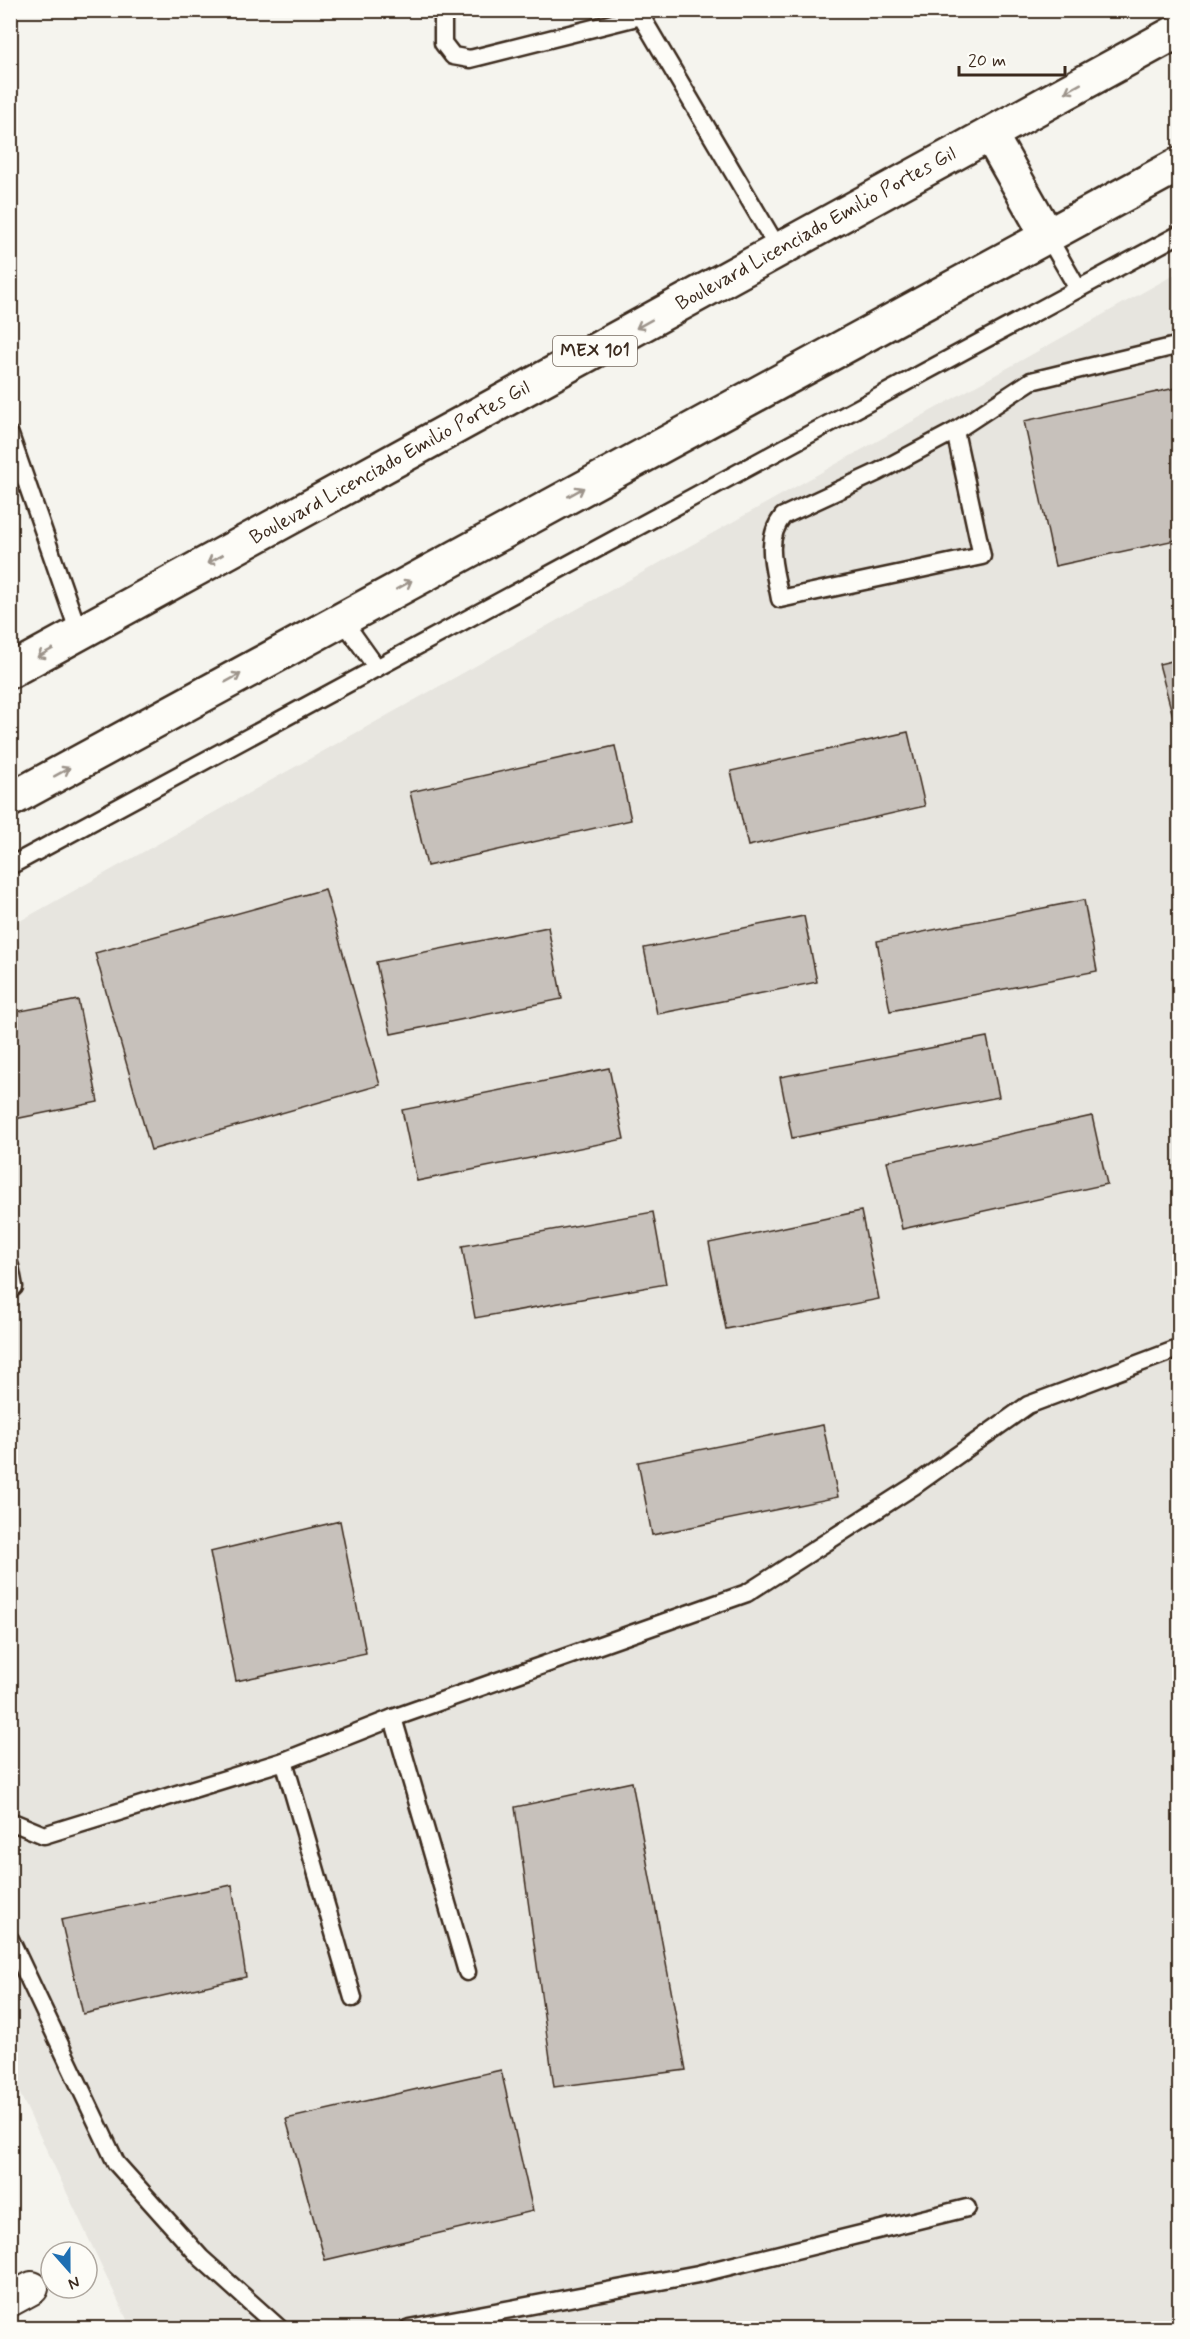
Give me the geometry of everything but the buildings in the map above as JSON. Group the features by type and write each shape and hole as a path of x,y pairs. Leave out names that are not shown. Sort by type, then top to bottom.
{"main road":[{"name":"Boulevard Licenciado Emilio Portes Gil","path":"10,671 1179,30"},
{"path":"990,134 1047,235"},
{"path":"10,800 1179,164"}],"lane":[{"path":"443,10 443,43 453,56 470,58 641,16 779,250"},
{"path":"10,866 1179,234"},
{"path":"1047,235 1078,289"},
{"path":"955,431 982,556 780,599 770,543 774,528 783,516 878,472 955,431 1032,381 1179,345"},
{"path":"10,435 79,633"},
{"path":"342,619 377,668"},
{"path":"10,1266 14,1287 10,1288"},
{"path":"10,1821 44,1835 284,1761 393,1718 747,1593 914,1486 1028,1405 1179,1348"},
{"path":"393,1718 467,1972"},
{"path":"284,1761 352,1998"},
{"path":"10,1939 116,2163 201,2258 279,2328"},
{"path":"409,2328 698,2274 967,2208"}],"shaded area":[{"path":"1179,272 1179,2328 131,2328 99,2261 99,2240 89,2240 11,2075 11,926"}]}
